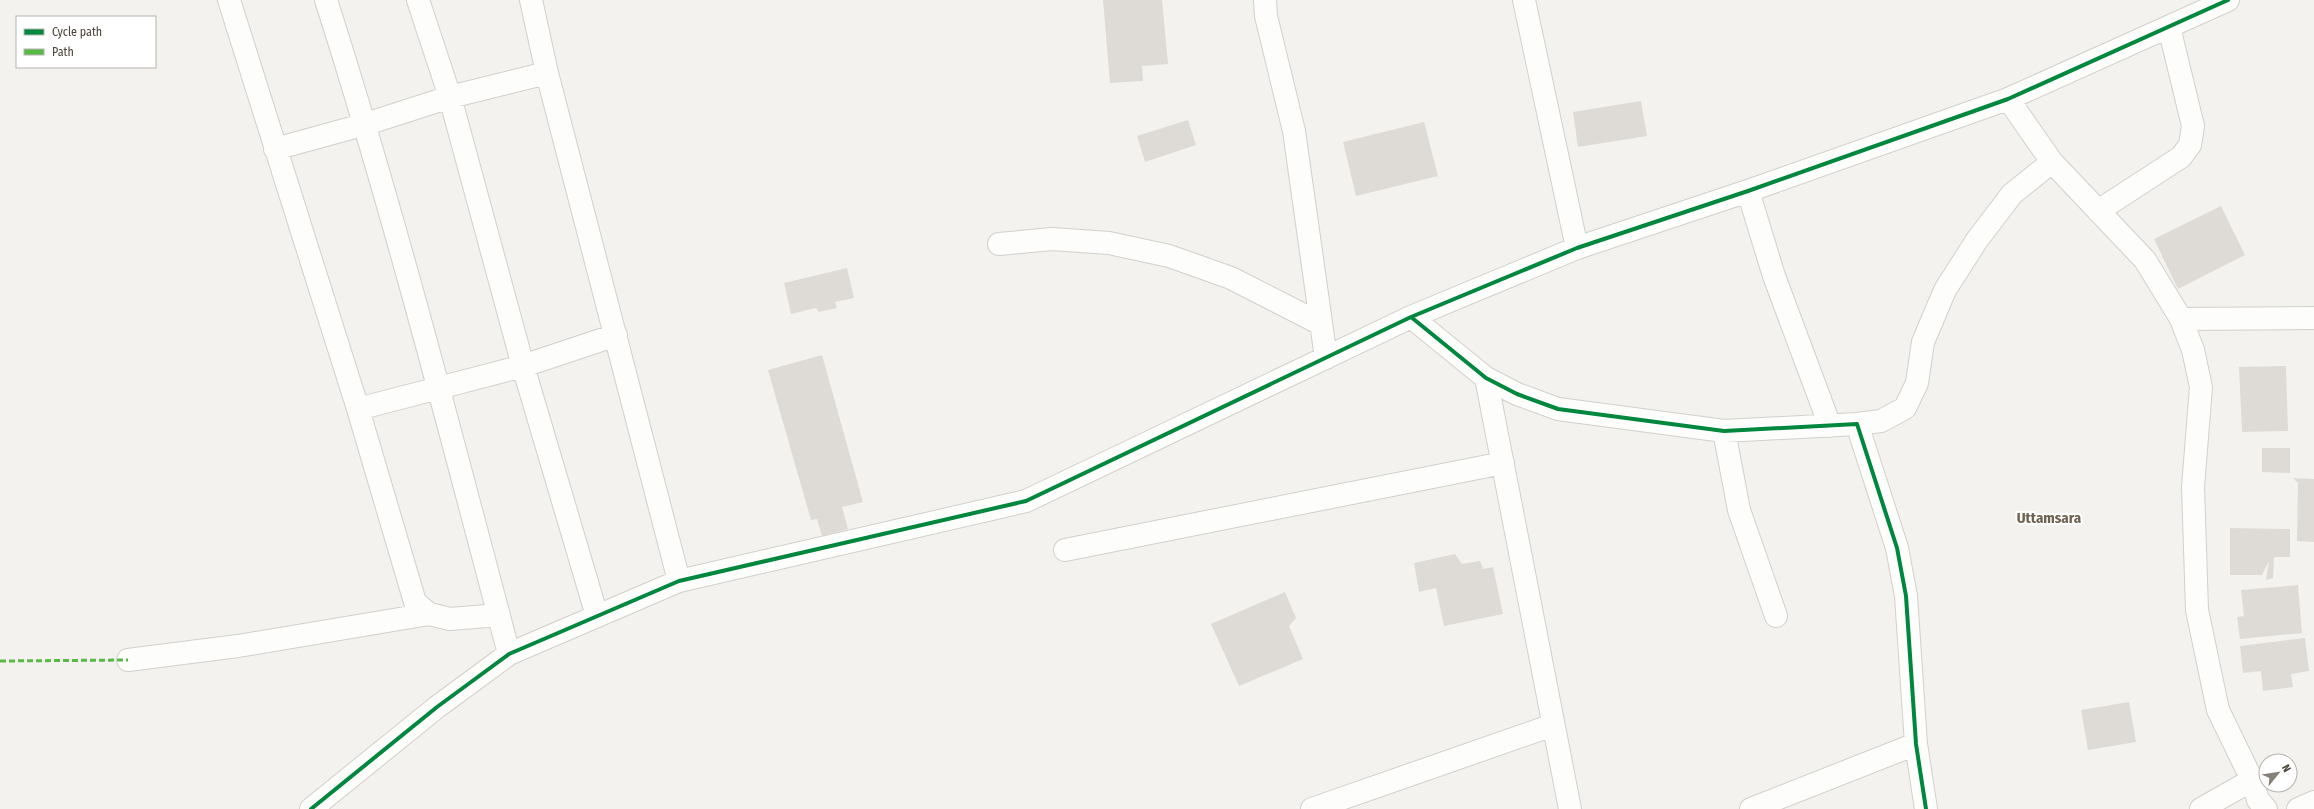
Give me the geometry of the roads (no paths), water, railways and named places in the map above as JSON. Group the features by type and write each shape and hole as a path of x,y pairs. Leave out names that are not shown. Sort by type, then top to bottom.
{"street":[{"path":"229,0 358,409 408,584 415,602 429,614"},
{"path":"326,0 366,124 439,388 509,654"},
{"path":"418,0 450,97 523,366 597,616"},
{"path":"531,0 548,73 679,581"},
{"path":"1265,0 1266,16 1294,131 1326,358"},
{"path":"1524,0 1577,248"},
{"path":"311,809 436,707 509,654 679,581 1026,500 1411,318 1577,248 1748,191 2008,99 2228,0"},
{"path":"2098,211 2181,158 2190,145 2193,126 2169,26"},
{"path":"275,149 366,124 450,97 548,73"},
{"path":"2008,99 2052,162 2145,260 2181,319 2193,350 2201,387 2194,487 2197,610 2218,710 2252,780 2258,800 2266,809"},
{"path":"1411,318 1486,378 1517,394 1558,409 1724,431 1830,426 1881,421 1905,408 1917,383 1923,342 1945,290 1977,240 2012,194 2052,162"},
{"path":"1748,191 1774,276 1830,426"},
{"path":"999,244 1052,239 1108,243 1170,256 1231,278 1321,324"},
{"path":"2181,319 2314,318"},
{"path":"358,409 523,366 616,335"},
{"path":"1486,378 1570,809"},
{"path":"1856,424 1897,548 1906,596 1916,744 1926,809"},
{"path":"1724,431 1739,510 1776,616"},
{"path":"1064,550 1503,463"},
{"path":"128,660 238,646 429,614 450,619 498,614"},
{"path":"1312,809 1553,725"},
{"path":"1751,809 1916,744"},
{"path":"2201,809 2252,780"},
{"path":"2298,809 2314,802"}],"district":[{"name":"Uttamsara","path":"2049,518"}]}
